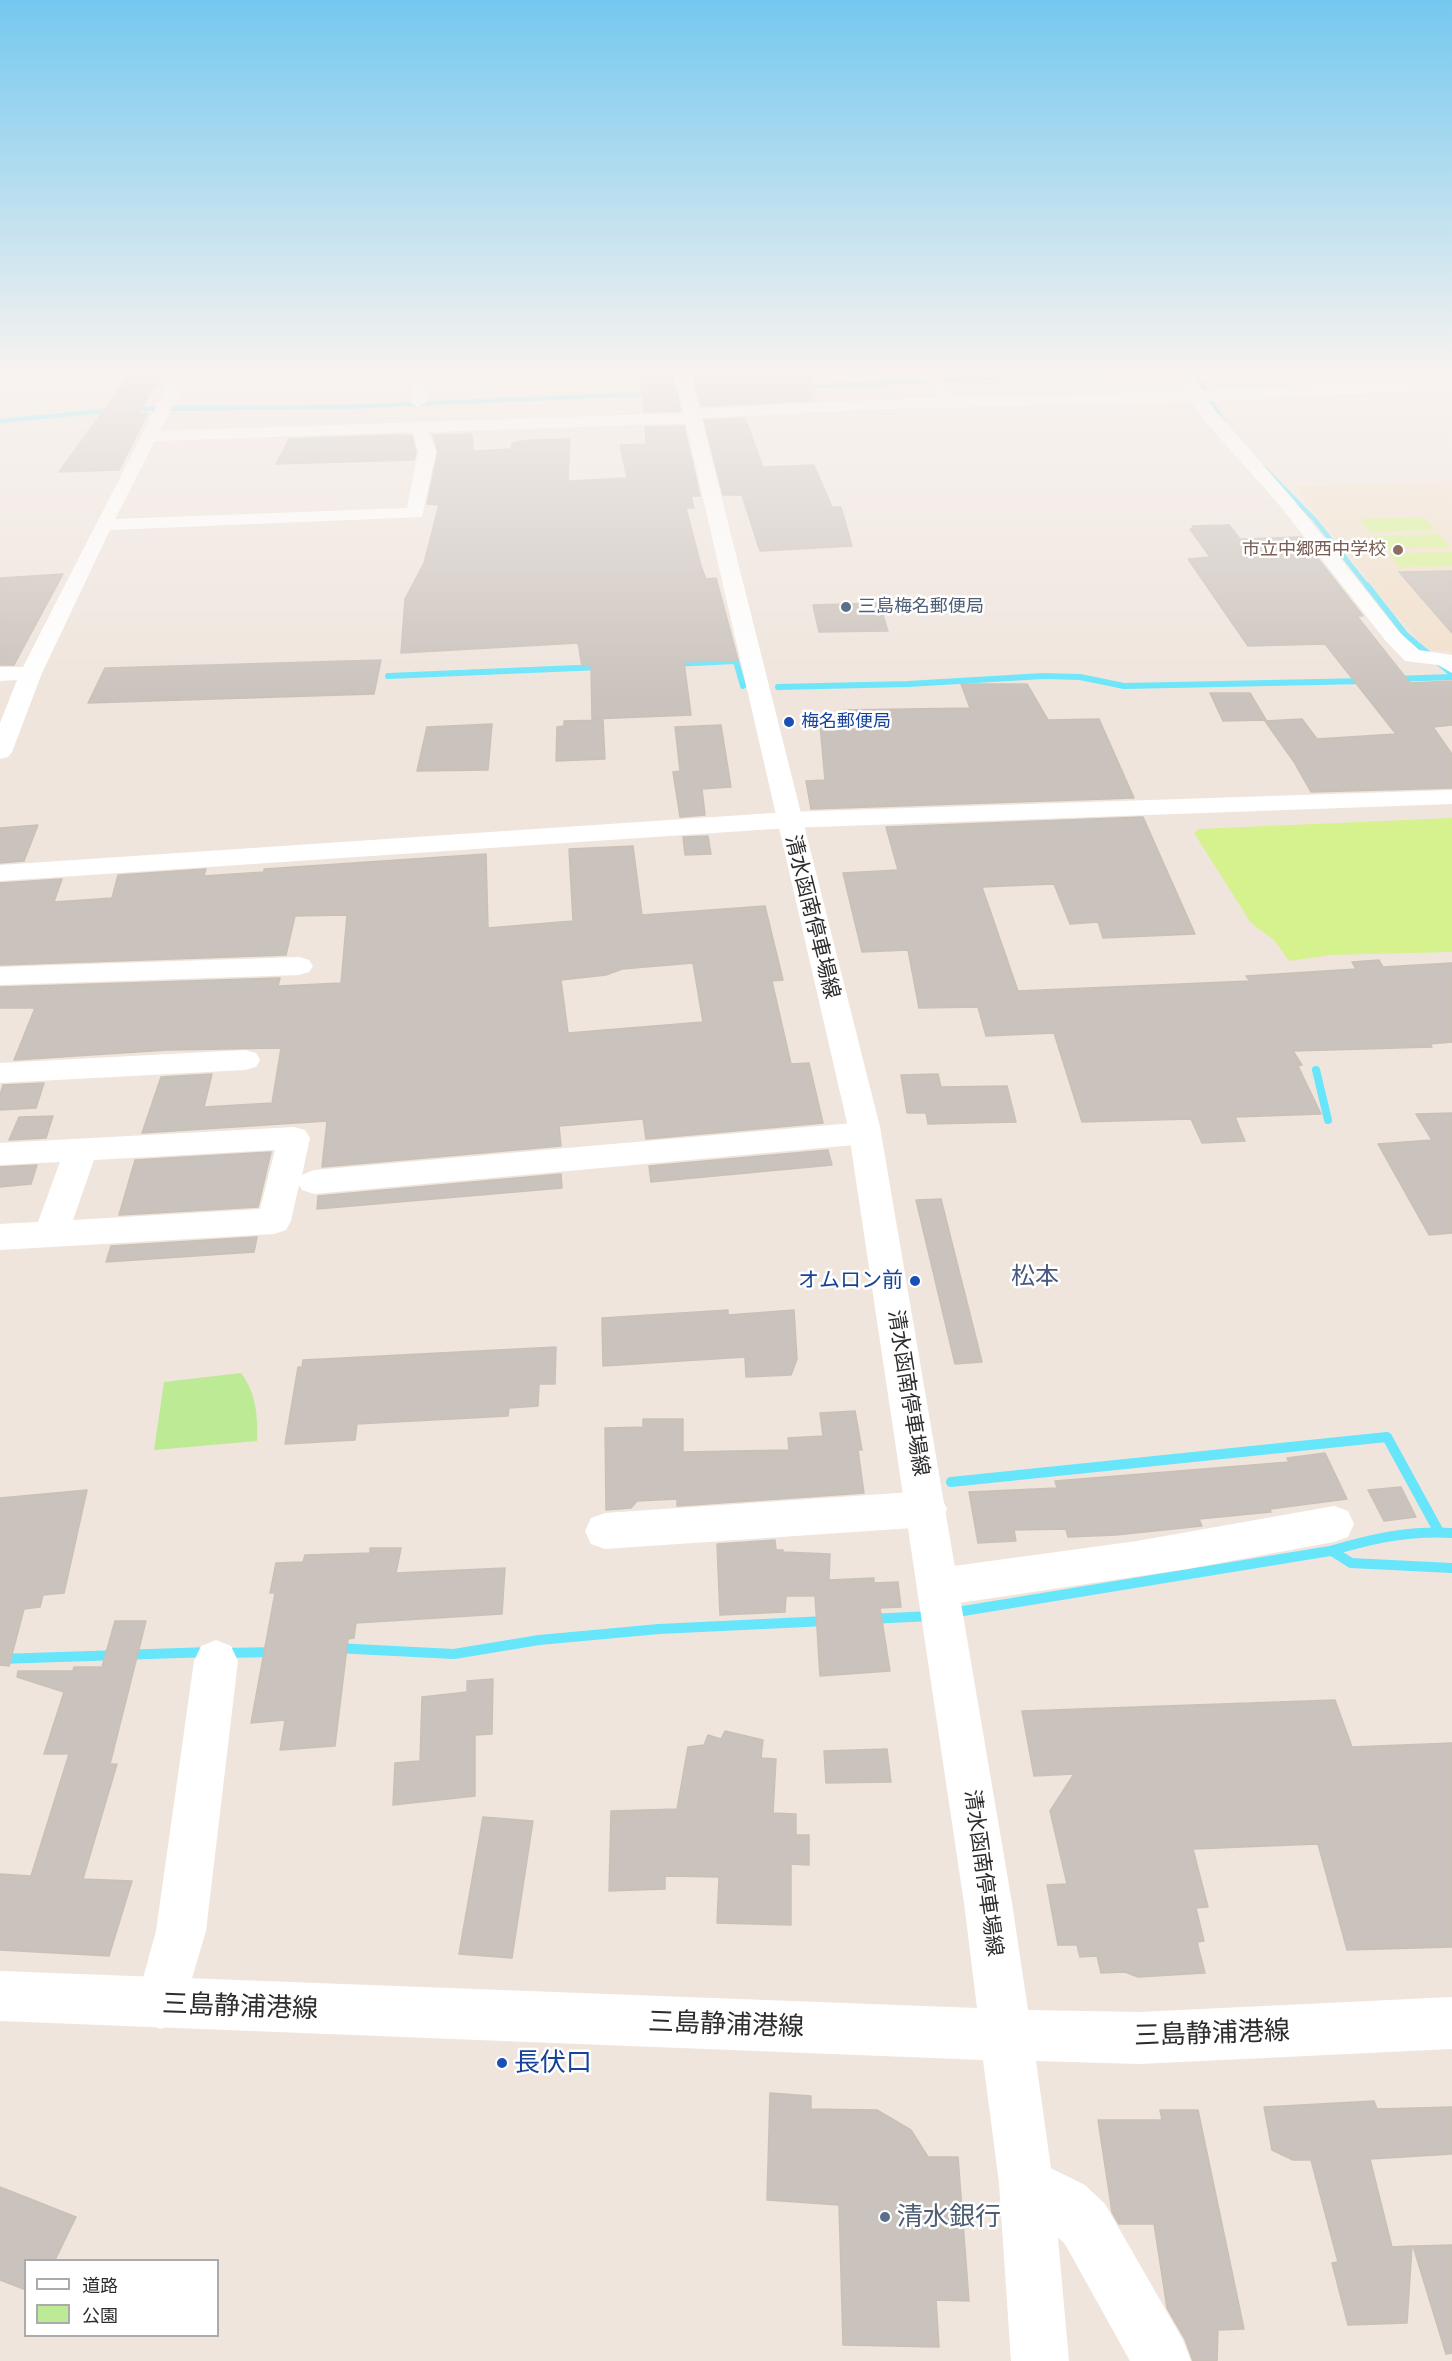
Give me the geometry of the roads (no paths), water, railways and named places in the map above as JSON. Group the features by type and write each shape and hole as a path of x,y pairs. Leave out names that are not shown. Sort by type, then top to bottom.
{"street":[{"path":"0,752 31,673 128,478"},
{"path":"103,525 415,513 422,478"},
{"name":"清水函南停車場線","path":"708,478 788,820 865,1133 927,1509 988,1903 1026,2183 1040,2361"},
{"path":"1263,478 1287,503 1406,651 1435,659"},
{"path":"0,675 31,673"},
{"path":"0,873 788,820 1452,797"},
{"path":"0,976 299,966"},
{"path":"0,1073 245,1059"},
{"path":"314,1182 865,1133"},
{"path":"0,1154 294,1138 274,1221 0,1237"},
{"path":"51,1234 81,1150"},
{"path":"605,1531 927,1509"},
{"path":"939,1587 1050,1574 1242,1543 1334,1524"},
{"path":"162,2004 182,1931 216,1661"},
{"name":"三島静浦港線","path":"0,1996 1005,2036 1139,2038 1452,2023"},
{"path":"1026,2183 1065,2205 1085,2224 1162,2361"}],"waterway":[{"path":"1274,478 1315,520 1368,587"},
{"path":"1367,585 1406,635 1452,674"},
{"path":"672,664 736,661 743,686"},
{"path":"388,676 601,667"},
{"path":"778,687 908,684 1043,676 1080,677 1124,686 1366,681"},
{"path":"1394,679 1452,677"},
{"path":"1316,1070 1328,1120"},
{"path":"951,1482 1387,1437 1439,1532"},
{"path":"951,1613 1330,1551 1390,1536 1452,1533"},
{"path":"1332,1551 1351,1563 1452,1568"},
{"path":"870,1619 931,1616"},
{"path":"335,1648 454,1654 539,1640 659,1629 826,1621"},
{"path":"0,1659 210,1652"},
{"path":"224,1653 276,1652"}],"place":[{"name":"市立中郷西中学校","path":"1398,550"},
{"name":"三島梅名郵便局","path":"846,607"},
{"name":"梅名郵便局","path":"789,722"},
{"name":"オムロン前","path":"915,1281"},
{"name":"長伏口","path":"502,2063"},
{"name":"清水銀行","path":"885,2217"}],"district":[{"name":"松本","path":"1035,1277"}]}
